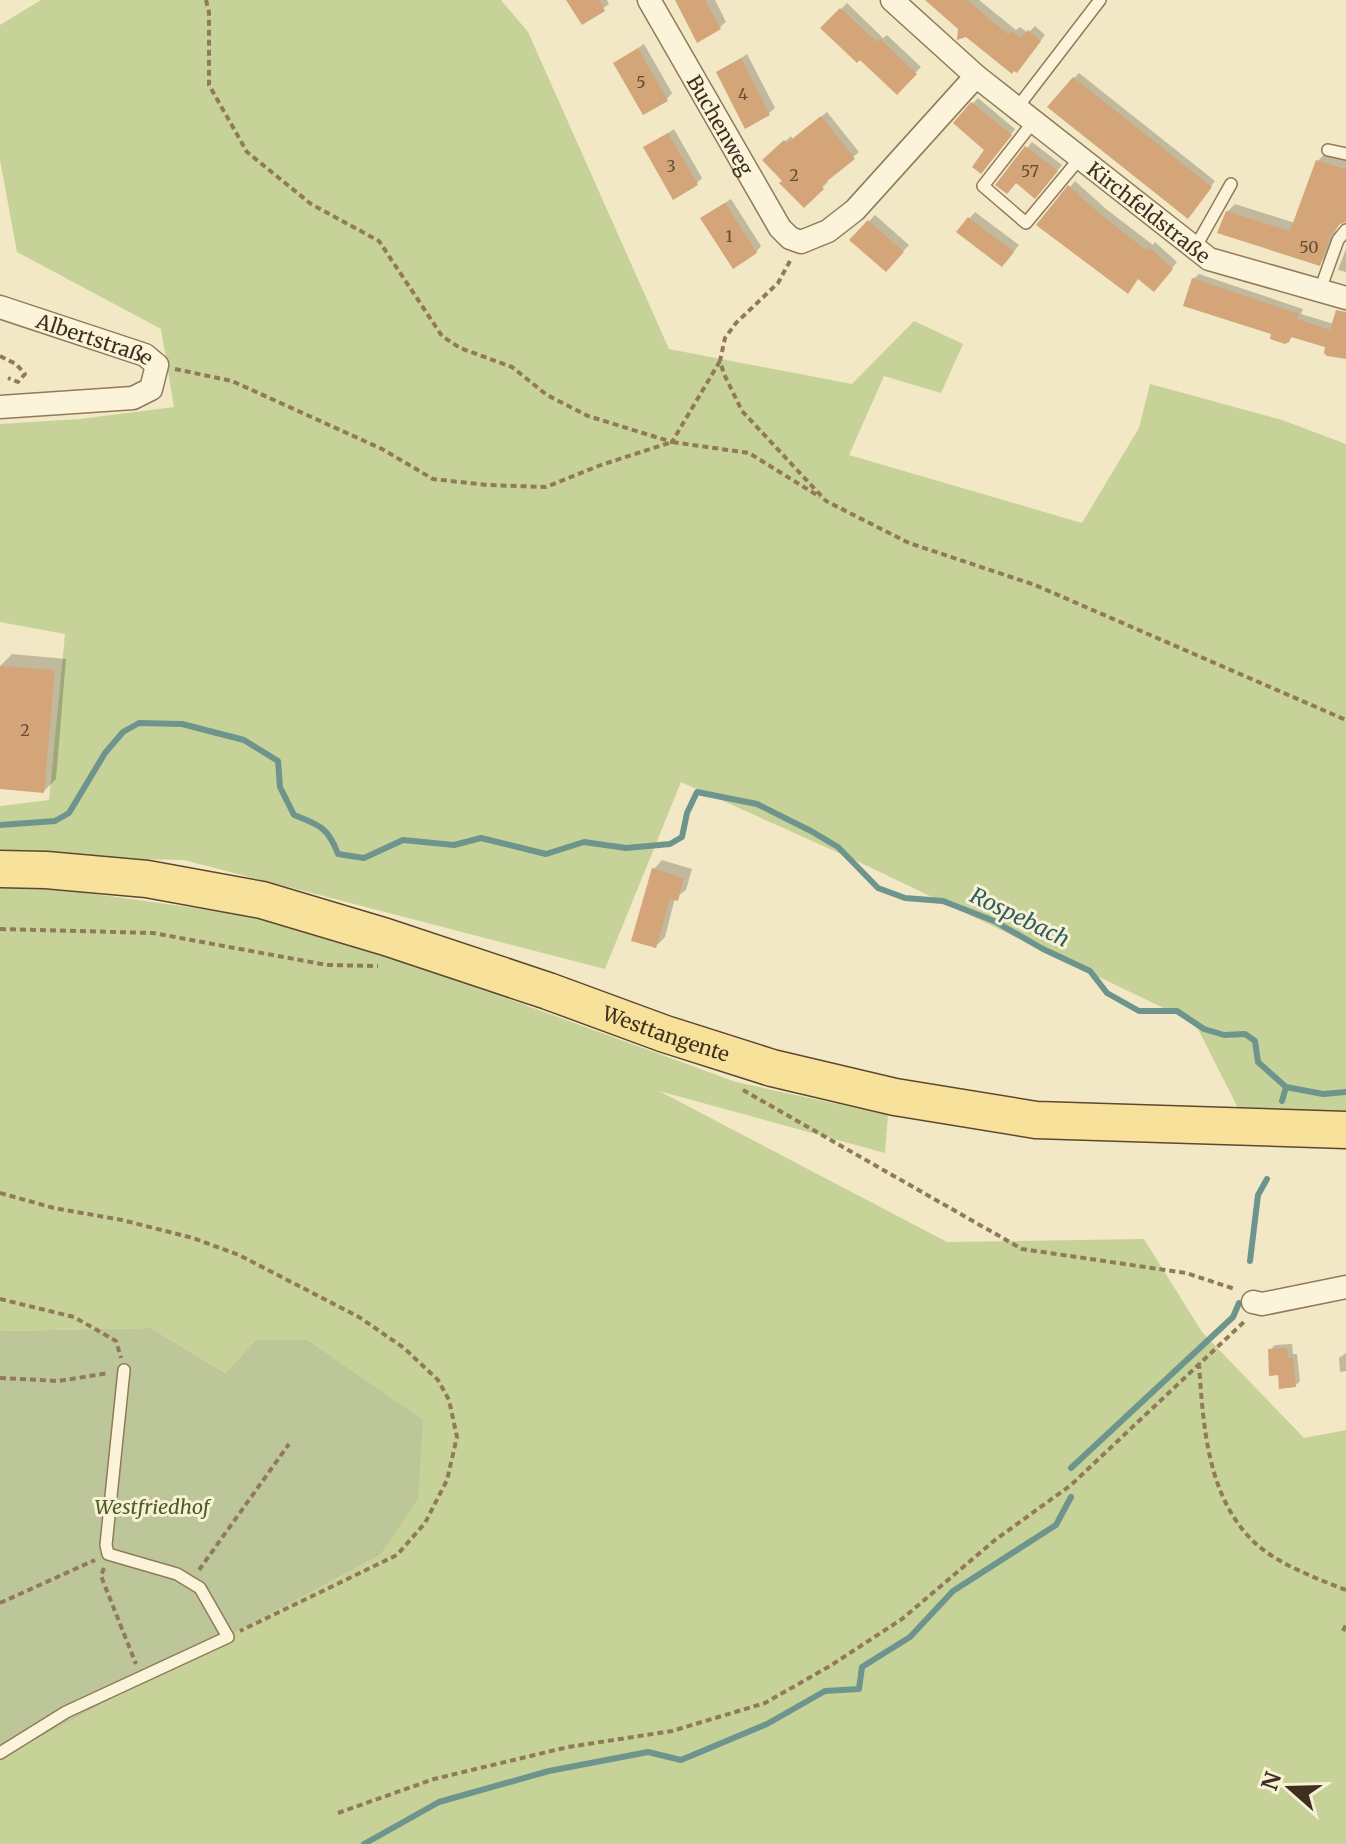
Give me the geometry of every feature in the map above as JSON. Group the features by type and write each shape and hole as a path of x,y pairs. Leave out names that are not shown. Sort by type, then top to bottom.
{"main road":[{"name":"Westtangente","path":"0,869 147,879 262,900 400,942 742,1059 895,1097 1036,1120 1346,1130"}],"street":[{"name":"Buchenweg","path":"649,0 780,228 790,238 801,242"},
{"name":"Kirchfeldstraße","path":"892,0 976,76 1209,259 1346,298"},
{"path":"801,242 828,231 855,210 976,76"},
{"name":"Albertstraße","path":"0,307 145,355 157,365 151,389 133,398 0,407"},
{"path":"1258,1303 1346,1287"}],"lane":[{"path":"1080,158 1026,223 983,186 1025,114 1100,0"},
{"path":"1328,150 1346,154"},
{"path":"1195,248 1231,184"},
{"path":"1320,290 1338,240 1346,230"},
{"path":"0,1753 66,1712 228,1637 200,1588 177,1574 108,1554 106,1545 124,1370"}],"path":[{"path":"206,0 209,12 209,85 247,152 311,204 379,241 442,336 460,348 512,367 547,395 588,416 672,442 749,453 826,501 909,543 1035,585 1346,720"},
{"path":"157,365 232,381 382,449 433,479 546,487 672,442 720,361 725,338 736,323 778,283 801,242"},
{"path":"0,356 16,364 25,374 18,382 8,378"},
{"path":"720,361 742,411 826,501"},
{"path":"0,929 153,933 327,965 390,966"},
{"path":"338,1813 434,1779 568,1747 672,1731 765,1703 830,1666 902,1619 995,1540 1071,1485 1258,1303 1237,1290 1186,1273 1022,1249 869,1160 747,1094 736,1082 742,1059"},
{"path":"0,1193 193,1238 239,1255 359,1317 404,1348 438,1380 449,1400 457,1437 447,1480 425,1523 397,1555 228,1637"},
{"path":"0,1299 74,1317 116,1341 124,1370 58,1381 0,1378"},
{"path":"1199,1363 1203,1429 1233,1519 1256,1544 1307,1574 1346,1590"},
{"path":"190,1582 289,1444"},
{"path":"0,1603 108,1554"},
{"path":"108,1554 101,1576 141,1677"},
{"path":"1343,1631 1346,1625"}],"green space":[{"path":"41,0 501,0 528,32 669,349 852,384 914,321 963,344 941,393 884,376 849,455 1082,523 1139,428 1150,384 1282,420 1346,444 1346,1123 1242,1116 1195,1023 859,862 681,782 605,969 184,860 0,856 0,806 49,800 65,634 0,622 0,424 80,419 174,407 161,329 17,252 0,160 0,25"},
{"path":"21,884 276,919 736,1082 888,1115 885,1153 659,1091 947,1242 1144,1239 1202,1332 1304,1438 1346,1430 1346,1844 0,1844 0,1759 380,1555 256,1340 225,1373 151,1328 0,1331 0,887"},
{"name":"Westfriedhof","path":"151,1328 225,1373 256,1340 307,1340 423,1420 418,1499 380,1555 0,1759 0,1331"}],"building":[{"path":"566,0 599,0 605,11 582,25"},
{"path":"675,0 705,0 721,29 697,43"},
{"path":"925,0 967,0 1009,35 1012,31 1021,38 1028,30 1041,41 1017,73 1014,71 1012,74 966,37 957,40 958,29"},
{"path":"840,8 877,42 880,39 917,74 897,95 820,28"},
{"path":"638,48 668,101 643,115 613,63"},
{"path":"741,58 770,115 745,129 716,72"},
{"path":"1073,77 1212,187 1188,219 1047,107"},
{"path":"971,102 1012,135 981,174 972,167 984,150 953,123"},
{"path":"821,116 855,159 821,186 824,189 804,208 762,160 784,140 787,143"},
{"path":"668,133 698,185 673,200 643,147"},
{"path":"1025,146 1058,171 1035,199 1016,183 1007,194 995,185"},
{"path":"1316,160 1346,169 1346,222 1340,224 1331,235 1320,266 1217,233 1226,211 1290,231"},
{"path":"1068,185 1100,214 1146,250 1149,247 1173,269 1154,292 1138,279 1128,294 1036,225"},
{"path":"725,203 757,253 733,269 700,218"},
{"path":"968,217 1014,252 1002,267 956,232"},
{"path":"868,220 904,252 886,272 849,240"},
{"path":"1192,278 1299,314 1297,319 1330,330 1336,310 1346,312 1346,359 1327,356 1325,347 1291,337 1285,344 1270,339 1271,334 1183,306"},
{"path":"0,666 55,670 44,793 0,789"},
{"path":"652,868 684,878 678,901 670,899 656,948 631,941"},
{"path":"1287,1348 1288,1358 1293,1358 1296,1387 1279,1389 1278,1375 1269,1376 1268,1349"}],"waterway":[{"name":"Rospebach","path":"0,825 55,821 69,813 105,753 123,732 139,723 182,724 244,740 278,761 280,787 294,815 322,828 338,854 364,858 403,840 454,845 481,838 546,854 584,842 626,848 670,844 682,837 687,813 697,792 757,804 811,831 838,847 878,888 905,898 943,901 994,921 1090,971 1107,993 1139,1011 1177,1011 1204,1029 1224,1035 1245,1034 1255,1041 1258,1062 1286,1087 1323,1094 1346,1092"},
{"path":"1282,1101 1286,1087"},
{"path":"1250,1261 1258,1195 1267,1179"},
{"path":"1071,1468 1233,1317 1239,1303"},
{"path":"364,1844 439,1802 549,1771 648,1752 681,1760 767,1724 825,1691 859,1689 862,1667 910,1637 953,1591 1056,1525 1071,1497"}]}
